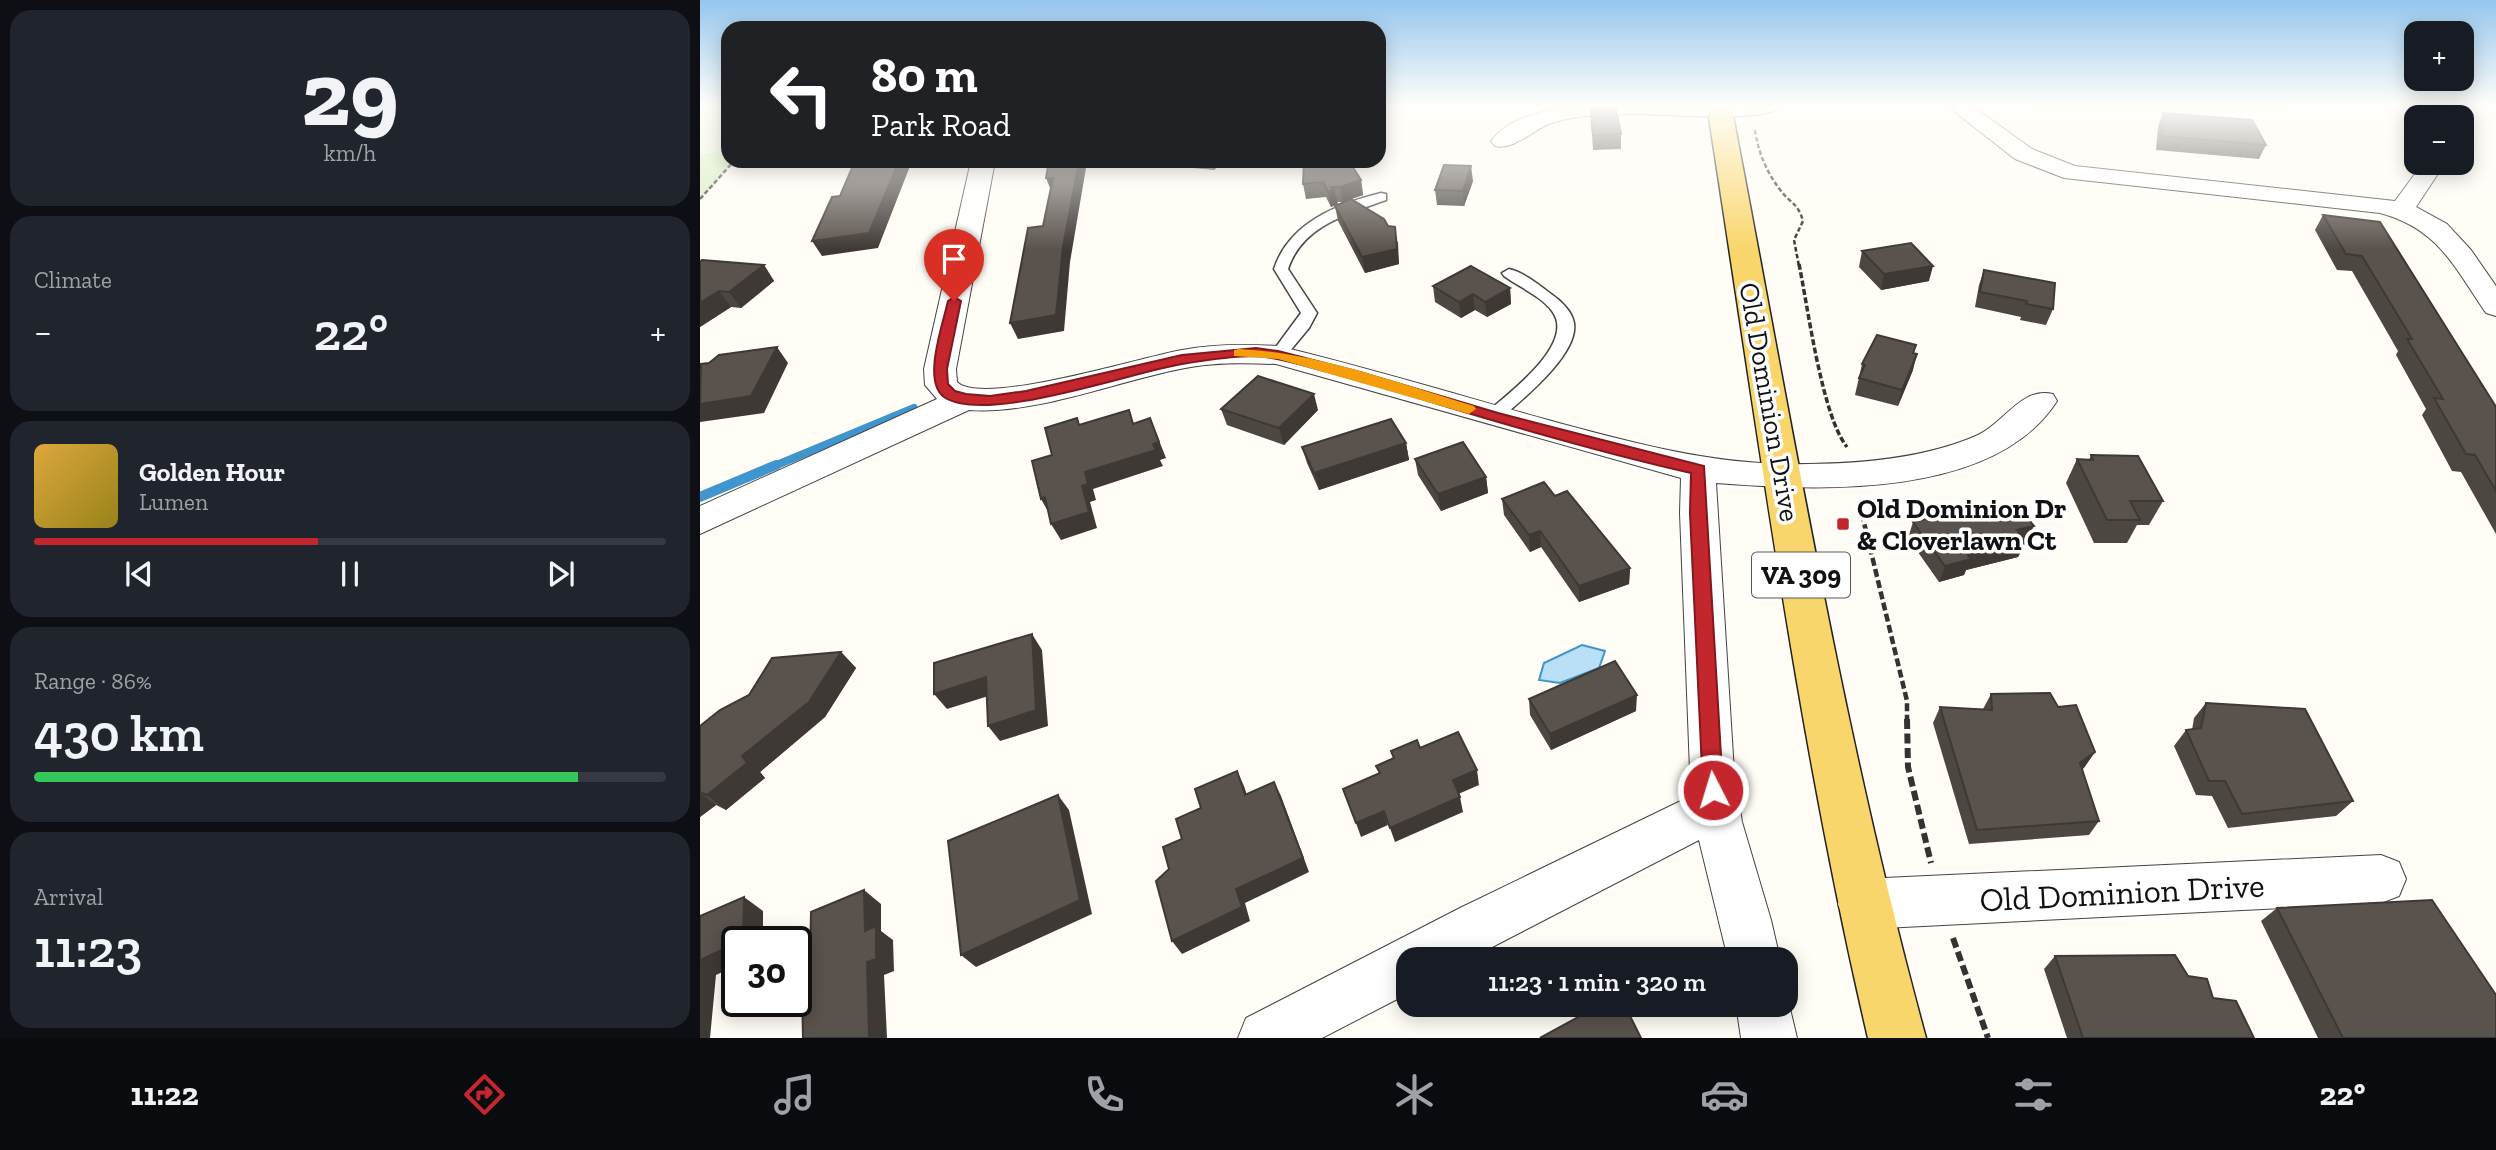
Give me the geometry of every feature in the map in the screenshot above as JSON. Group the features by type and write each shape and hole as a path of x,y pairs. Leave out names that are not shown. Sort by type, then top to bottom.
{"main road":[{"name":"Old Dominion Drive","path":"1753,153 1783,476 1863,904 1897,1038"}],"street":[{"path":"2019,153 2052,168 2073,173 2402,209 2437,226 2450,240 2496,307"},
{"path":"982,168 940,369 941,385 945,390 965,399 990,401 1026,396 1182,359 1227,353 1278,355 1635,455 1699,470 1783,476 1903,470 1964,455 2004,436 2041,401"},
{"path":"2402,209 2426,175"},
{"path":"700,521 965,399"},
{"path":"1699,470 1698,526 1711,772 1715,808 1752,947"},
{"path":"1440,947 1715,808"},
{"name":"Old Dominion Drive","path":"1863,904 2381,879"},
{"path":"1266,1038 1396,971"},
{"path":"1765,1017 1769,1038"}],"lane":[{"path":"1278,355 1303,325 1309,313 1281,269 1283,256 1292,243 1318,224 1335,214 1381,197"},
{"path":"1493,416 1547,366 1563,342 1566,322 1564,313 1551,301 1509,273"}],"path":[{"path":"1759,153 1781,191 1799,207 1803,221 1794,240 1827,401 1838,436 1852,454"},
{"path":"700,199 728,168"},
{"path":"1857,494 1907,701 1908,767 1933,873"},
{"path":"1948,924 1988,1038"}],"green space":[{"path":"700,153 721,153 721,168 728,168 713,187 700,198"}],"water":[{"path":"1582,645 1605,651 1599,668 1560,683 1539,680 1544,663"}],"building":[{"path":"1444,165 1471,166 1463,191 1435,190"},
{"path":"852,168 896,168 869,233 812,241 832,197 840,196"},
{"path":"1048,168 1078,168 1063,247 1056,315 1010,323 1028,228 1043,226 1053,178 1046,178"},
{"path":"1304,168 1353,168 1361,180 1340,187 1330,187 1334,189 1328,192 1323,182 1303,184"},
{"path":"1351,199 1384,219 1388,226 1395,227 1397,249 1362,257 1335,206"},
{"path":"2323,215 2380,222 2496,407 2496,491 2475,455 2466,454 2434,398 2443,399 2407,339 2412,339 2362,256 2346,254"},
{"path":"1911,243 1933,266 1884,274 1862,251"},
{"path":"702,260 764,265 729,292 719,291 700,303"},
{"path":"1471,266 1510,288 1485,302 1473,294 1459,302 1433,286"},
{"path":"1984,270 2055,283 2053,309 1980,292"},
{"path":"1877,335 1916,345 1913,353 1917,354 1902,390 1859,378 1865,365 1862,364"},
{"path":"777,347 751,396 700,404 701,364 709,363 719,355"},
{"path":"1258,376 1314,394 1279,428 1221,409"},
{"path":"1129,410 1133,424 1150,418 1159,442 1153,444 1156,450 1085,472 1088,484 1082,486 1089,512 1051,524 1045,497 1041,499 1032,461 1052,455 1045,428 1077,418 1079,425"},
{"path":"1391,419 1406,443 1314,473 1302,447"},
{"path":"1463,442 1486,477 1438,494 1415,459"},
{"path":"2091,455 2138,456 2163,501 2130,501 2140,520 2107,520 2077,459 2093,460"},
{"path":"1544,482 1555,496 1567,491 1630,568 1579,586 1540,531 1529,535 1502,499"},
{"path":"1993,503 1997,509 2016,504 2034,526 2017,530 2025,541 1968,555 1971,559 1945,566 1913,522"},
{"path":"1032,634 1036,710 988,726 986,677 934,694 934,663"},
{"path":"841,652 809,702 742,756 747,763 707,795 700,792 700,726 720,710 749,695 772,658"},
{"path":"1615,661 1637,695 1550,734 1529,699"},
{"path":"2050,693 2058,707 2076,705 2095,752 2080,763 2099,821 1977,830 1940,707 1992,710 1991,694"},
{"path":"2206,703 2305,709 2353,801 2242,814 2225,781 2209,781 2186,730 2201,728"},
{"path":"1458,732 1477,770 1453,780 1460,797 1390,828 1384,811 1356,823 1343,789 1380,773 1376,766 1394,758 1391,751 1417,740 1420,748"},
{"path":"1237,771 1245,795 1274,782 1303,858 1236,889 1242,907 1172,941 1156,881 1169,869 1163,847 1182,839 1176,819 1201,808 1195,789"},
{"path":"1058,795 1080,900 961,955 948,841"},
{"path":"864,890 865,931 876,926 876,959 867,962 869,1038 803,1038 803,1017 812,1017 811,912"},
{"path":"744,897 743,926 721,926 721,950 700,960 700,916"},
{"path":"2432,900 2496,995 2496,1038 2343,1038 2277,908"},
{"path":"2175,955 2188,976 2207,979 2213,998 2236,1001 2254,1038 2083,1038 2055,956"},
{"path":"1578,1017 1630,1017 1641,1038 1540,1038"}],"waterway":[{"path":"772,467 914,408"},
{"path":"700,497 776,465"}],"slow traffic":[{"path":"1239,353 1278,355 1469,409"}],"place":[{"name":"Old Dominion Dr & Cloverlawn Ct","path":"1843,524"}],"route":[{"path":"954,301 940,369 941,385 950,394 965,399 990,401 1026,396 1182,359 1256,352 1355,375 1493,416 1699,470 1698,513 1713,790"}]}
